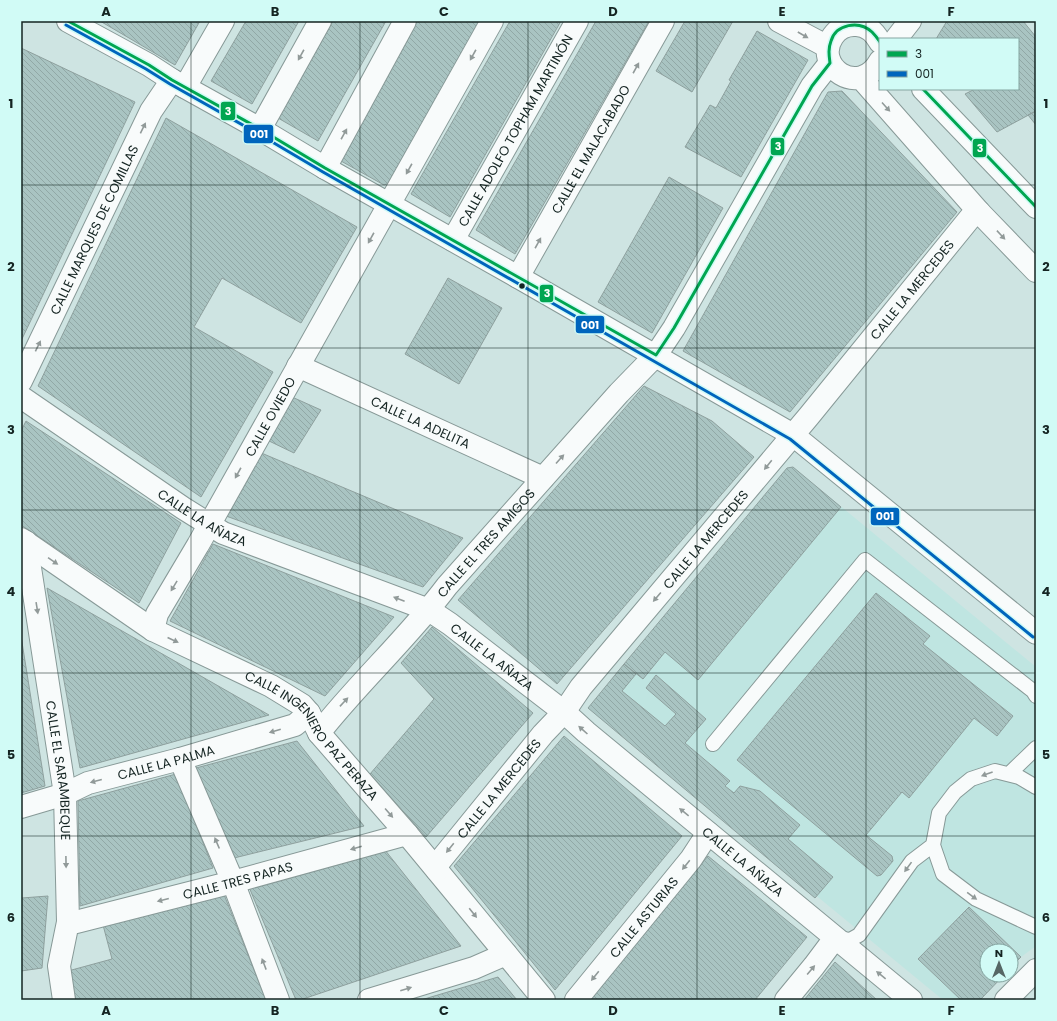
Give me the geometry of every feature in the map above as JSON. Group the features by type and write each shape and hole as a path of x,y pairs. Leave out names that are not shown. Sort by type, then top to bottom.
{"street":[{"path":"68,21 518,276 793,435 1036,633"},
{"name":"CALLE MARQUES DE COMILLAS","path":"21,381 151,111 178,84 223,21"},
{"path":"260,129 320,21"},
{"path":"325,168 405,21"},
{"name":"CALLE OVIEDO","path":"153,630 157,614 209,525 492,21"},
{"name":"CALLE ADOLFO TOPHAM MARTINÓN","path":"453,240 577,21"},
{"name":"CALLE EL MALACABADO","path":"518,276 662,21"},
{"path":"779,21 829,55 835,70 843,76 861,78 869,74 876,68 879,63"},
{"path":"897,38 910,21"},
{"path":"853,22 871,29 879,41"},
{"name":"CALLE EL TRES AMIGOS","path":"319,732 338,708 429,610 447,586 619,393 656,355 674,328 812,86 829,55 830,41 834,34 840,28 853,22"},
{"path":"861,78 979,212 1036,272"},
{"path":"924,90 1036,207"},
{"name":"CALLE LA MERCEDES","path":"437,870 439,862 544,734 564,712 581,687 793,435 970,218 979,212"},
{"name":"CALLE LA ADELITA","path":"298,366 544,478"},
{"name":"CALLE LA AÑAZA","path":"21,397 223,533 429,610 450,624 564,712 592,737 911,1000"},
{"name":"CALLE INGENIERO PAZ PERAZA","path":"23,541 153,630 271,686 302,705 319,732 407,834 544,1000"},
{"name":"CALLE EL SARAMBEQUE","path":"23,541 65,794 68,922 59,966 64,1000"},
{"name":"CALLE LA PALMA","path":"21,807 65,794 88,783 180,759 295,725 308,713"},
{"path":"180,759 233,882 278,1000"},
{"name":"CALLE ASTURIAS","path":"576,1000 691,859 708,833"},
{"name":"CALLE TRES PAPAS","path":"68,922 76,922 233,882 407,834"},
{"path":"786,1000 835,938"},
{"path":"369,1000 474,968 506,954"},
{"path":"1006,1000 1036,970"}],"lane":[{"path":"713,744 865,560 1033,691 1036,696"},
{"path":"1009,774 1036,748"},
{"path":"1036,787 1019,777 995,771 971,779 955,792 939,813 933,845 948,885 1036,927"},
{"path":"835,938 850,940 859,935 912,861 933,845"}],"shaded area":[{"path":"793,467 1036,667 1036,946 1019,959 1019,943 979,943 979,983 985,983 980,1000 943,1000 588,708 787,468"}],"building":[{"path":"100,21 200,21 175,65"},
{"path":"246,21 299,21 252,104 211,81"},
{"path":"333,21 386,21 318,141 278,118"},
{"path":"416,21 482,21 389,183 384,185 341,161"},
{"path":"510,21 561,21 450,217 411,194"},
{"path":"596,21 649,21 515,254 476,230"},
{"path":"685,21 733,21 692,92 656,71"},
{"path":"947,21 1023,21 1036,37 1036,111 997,132 965,94 973,90 1019,90 1019,38 937,38"},
{"path":"757,31 808,60 741,177 685,147 710,105 716,108 731,81 729,80"},
{"path":"21,48 135,102 21,341"},
{"path":"842,91 957,212 790,412 683,351 828,92"},
{"path":"1036,111 1036,125 1028,115"},
{"path":"166,118 357,227 301,323 222,278 194,327 273,372 201,497 38,386"},
{"path":"669,177 723,208 652,333 598,302"},
{"path":"448,278 502,308 459,384 405,354"},
{"path":"644,386 712,421 754,457 557,684 458,600"},
{"path":"292,397 321,410 294,453 267,440"},
{"path":"26,421 181,523 139,603 21,525 21,431"},
{"path":"259,452 463,538 423,587 226,516"},
{"path":"793,467 841,507 698,680 665,652 643,679 624,664 787,468"},
{"path":"213,544 394,617 325,696 170,621"},
{"path":"47,588 269,715 80,768"},
{"path":"876,593 930,636 923,644 1013,716 997,736 974,718 909,798 902,792 866,835 892,856 893,861 881,875 877,876 737,760"},
{"path":"432,627 533,713 426,837 370,774 434,699 401,663"},
{"path":"21,636 45,786 21,793"},
{"path":"624,664 636,674 622,691 665,726 676,714 646,688 656,675 706,719 685,743 730,781 725,786 734,793 740,786 760,791 800,825 788,839 833,877 815,898 588,708"},
{"path":"564,736 682,836 555,990 454,866"},
{"path":"297,741 364,826 234,858 196,768"},
{"path":"176,774 213,868 80,906 78,801"},
{"path":"385,850 461,946 300,1000 296,1000 249,887"},
{"path":"708,856 807,937 755,1000 590,1000"},
{"path":"223,892 266,1000 76,1000 68,971 112,959 103,925"},
{"path":"48,896 42,968 21,971 21,899"},
{"path":"969,907 1006,943 979,943 979,983 996,983 980,1000 961,1000 918,959"},
{"path":"835,962 877,1000 804,1000"},
{"path":"498,977 517,1000 421,1000"}],"transit line":[{"name":"3","path":"68,21 149,65 172,80 260,129 325,168 656,355 674,328 812,86 830,63 829,47 834,35 843,28 855,25 867,28 879,41"},
{"name":"001","path":"66,25 146,69 790,439 1033,637"},
{"name":"3","path":"924,90 1036,207"}]}
